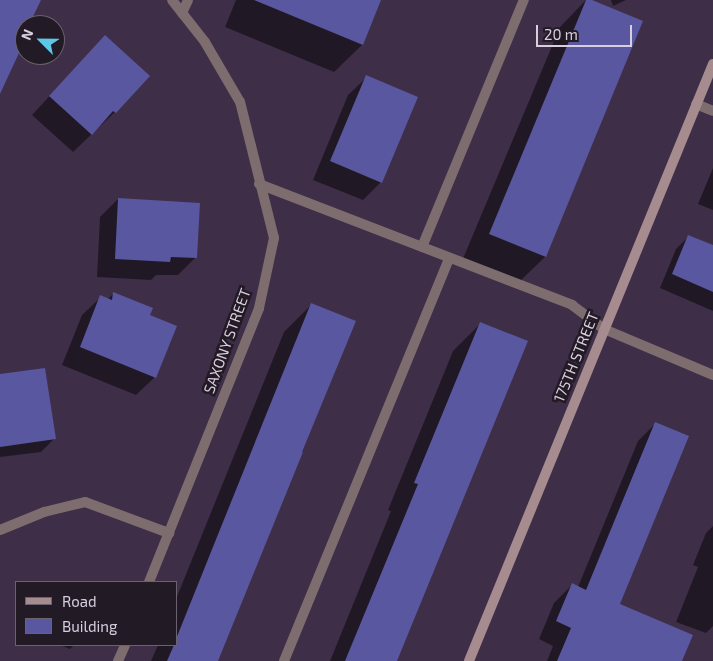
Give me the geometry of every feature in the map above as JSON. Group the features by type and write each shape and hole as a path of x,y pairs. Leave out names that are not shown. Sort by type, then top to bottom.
{"street":[{"name":"SAXONY STREET","path":"149,581 259,308 274,238 240,102 205,42 172,0"},
{"path":"182,13 188,0"},
{"path":"422,247 524,0"},
{"name":"175TH STREET","path":"469,661 713,64"},
{"path":"696,104 713,111"},
{"path":"259,184 572,305 604,329 713,375"},
{"path":"284,661 449,258"},
{"path":"0,530 44,512 85,502 169,532"},
{"path":"118,661 125,646"}],"building":[{"path":"0,0 41,0 34,15 15,15 15,62 0,94"},
{"path":"254,0 381,0 363,45"},
{"path":"586,0 592,0 643,21 546,257 489,234"},
{"path":"105,35 150,76 116,113 113,111 92,135 49,96"},
{"path":"366,75 418,97 382,183 330,161"},
{"path":"118,198 200,203 197,258 171,257 170,262 115,259"},
{"path":"688,235 713,245 713,292 672,274"},
{"path":"113,292 153,308 150,315 177,326 156,378 80,347 100,295 112,300"},
{"path":"311,303 356,321 218,661 167,661 174,646 178,646 178,634"},
{"path":"480,322 528,341 397,661 345,661 418,484 414,483"},
{"path":"45,368 56,439 0,447 0,374"},
{"path":"655,422 689,436 620,604 693,635 682,661 557,661 571,628 556,621 572,583 586,590"}]}
